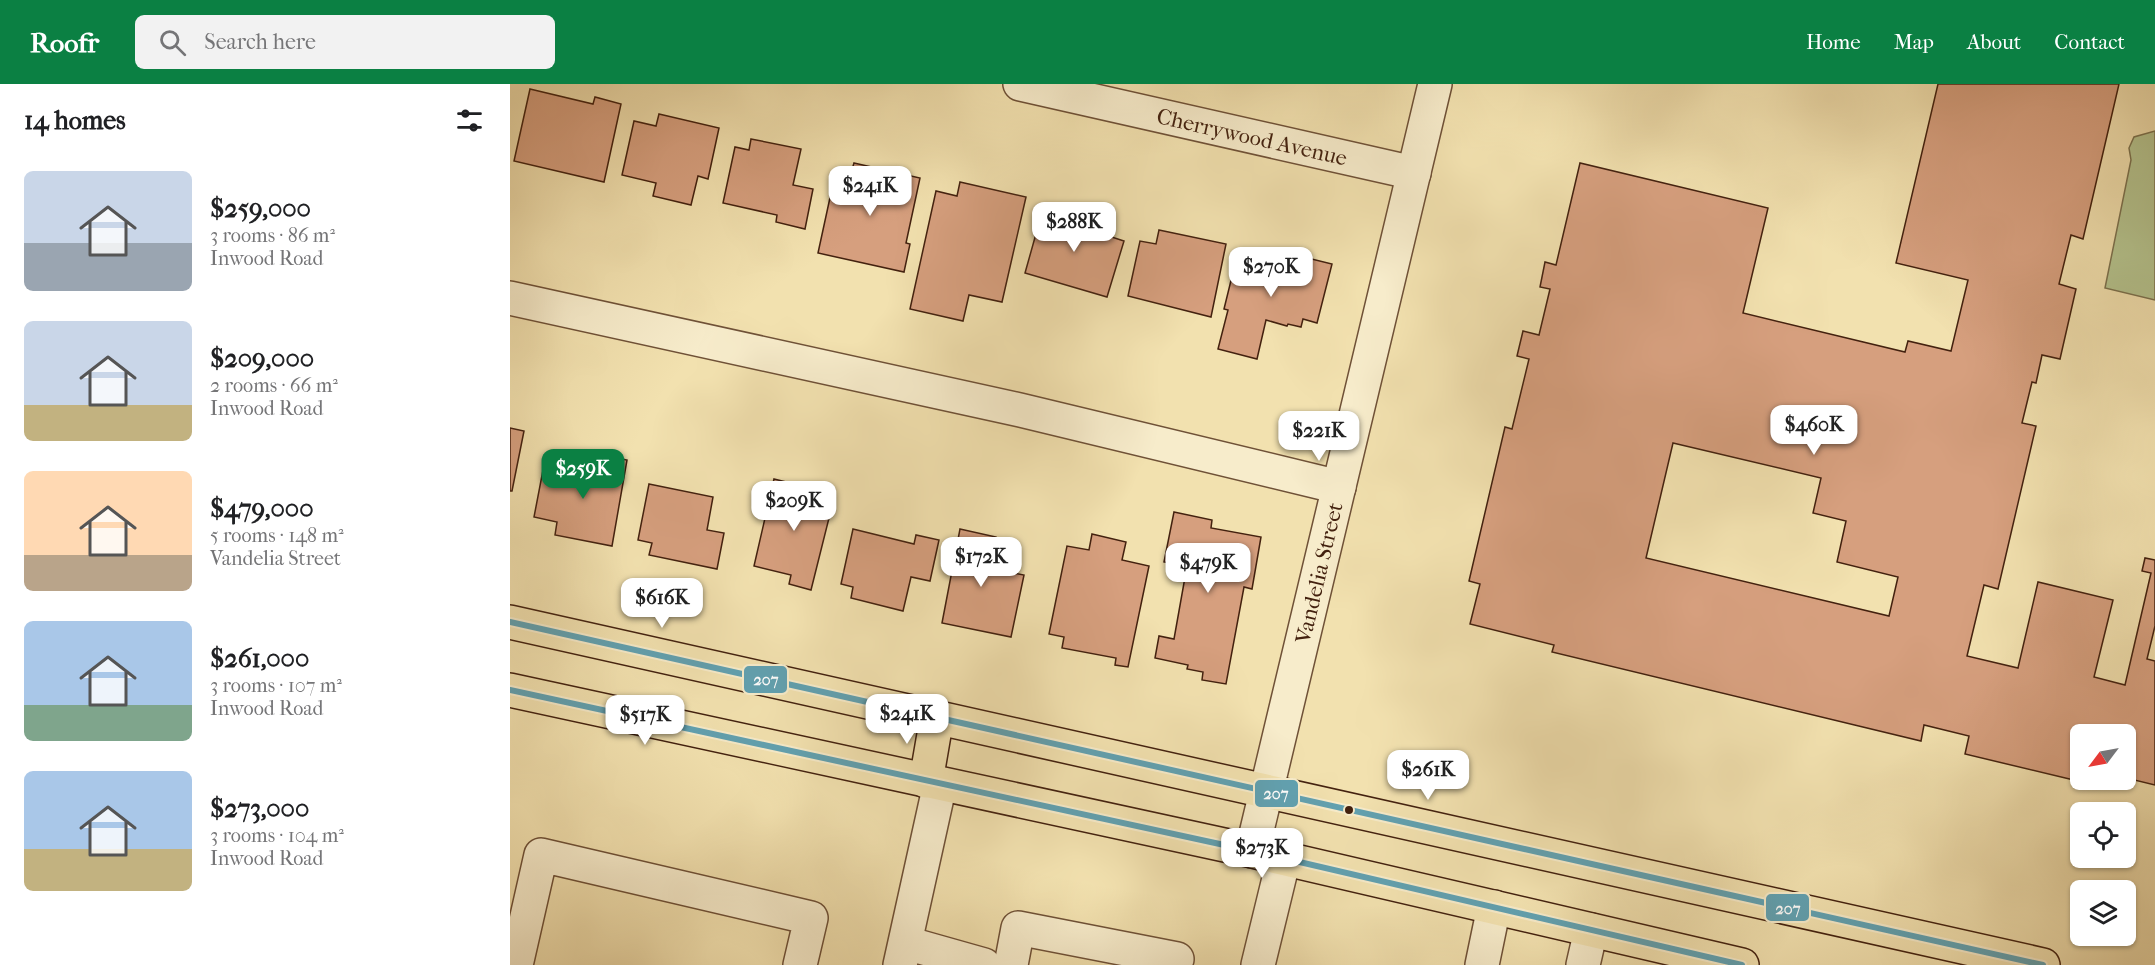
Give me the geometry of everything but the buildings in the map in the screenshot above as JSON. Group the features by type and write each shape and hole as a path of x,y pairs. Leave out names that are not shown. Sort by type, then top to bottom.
{"main road":[{"path":"510,622 2043,965"},
{"path":"510,690 1284,858 1591,930 1704,961 1742,965"},
{"path":"933,782 937,717"}],"street":[{"name":"Cherrywood Avenue","path":"1020,84 1414,173"},
{"name":"Vandelia Street","path":"1252,851 1436,84"},
{"path":"510,298 1020,410 1339,487"},
{"path":"933,782 903,954 984,965"},
{"path":"516,965 541,855 811,918 800,965"},
{"path":"1258,965 1284,858"},
{"path":"1482,965 1494,907"},
{"path":"1011,965 1018,928 1177,958"},
{"path":"1583,965 1591,930"}],"green space":[{"path":"2155,131 2155,300 2105,288 2131,160 2129,148 2134,137"}],"transit line":[{"name":"207","path":"510,622 2043,965"},
{"name":"207","path":"510,690 1252,851 1742,965"}]}
